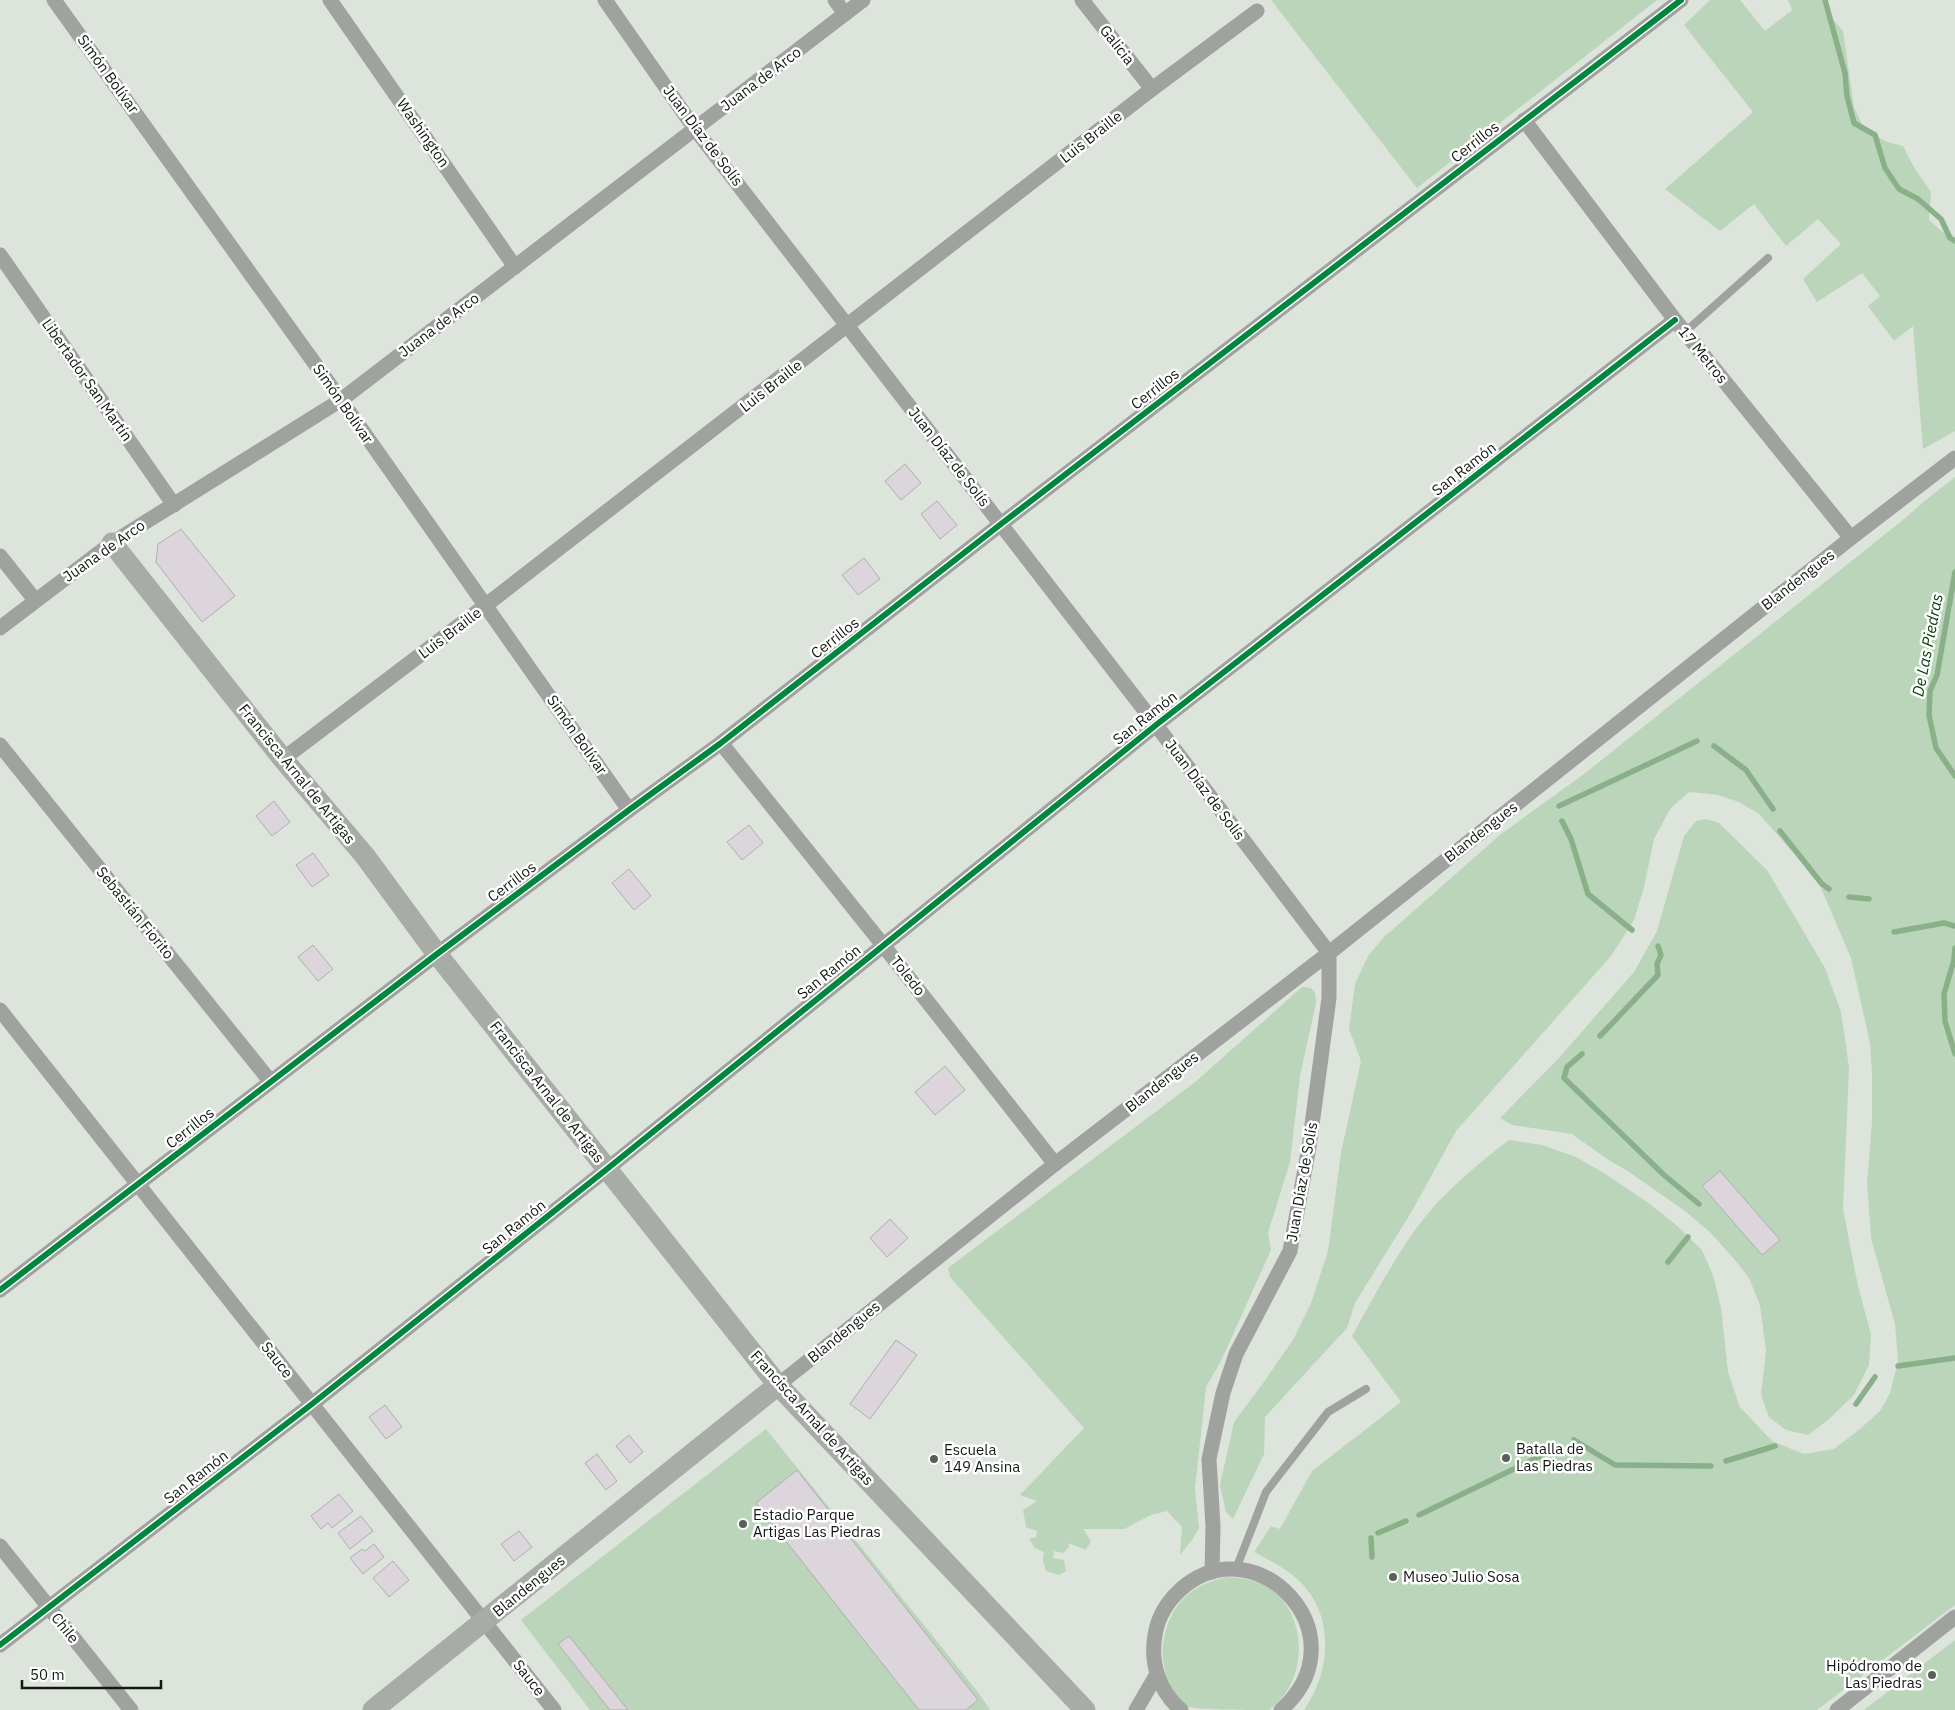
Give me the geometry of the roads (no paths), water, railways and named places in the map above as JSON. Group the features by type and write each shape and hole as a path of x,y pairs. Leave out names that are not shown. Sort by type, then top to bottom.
{"street":[{"name":"Simón Bolívar","path":"54,0 341,400 629,810"},
{"name":"Washington","path":"330,0 515,267"},
{"name":"Juan Díaz de Solís","path":"604,0 695,129 1156,725 1329,953 1328,998 1310,1138 1290,1251 1236,1354 1223,1392 1210,1459 1213,1526 1212,1572"},
{"path":"835,0 845,14"},
{"name":"Juana de Arco","path":"0,628 112,543 341,400 864,0"},
{"name":"Galicia","path":"1082,0 1152,89"},
{"name":"Cerrillos","path":"0,1290 437,954 721,743 1001,524 1681,0"},
{"name":"Luis Braille","path":"283,759 848,326 1152,89 1257,11"},
{"name":"17 Metros","path":"1524,120 1675,320 1851,538"},
{"name":"Libertador San Martín","path":"0,255 174,505"},
{"name":"San Ramón","path":"0,1645 312,1404 1156,725 1675,320"},
{"name":"Blandengues","path":"373,1710 1055,1164 1329,953 1954,458"},
{"name":"Francisca Arnal de Artigas","path":"112,543 283,759 365,856 437,954 778,1385 1085,1710"},
{"path":"0,556 36,600"},
{"name":"Toledo","path":"721,743 1055,1164"},
{"name":"Sebastián Fiorito","path":"0,745 270,1082"},
{"name":"Sauce","path":"0,1010 554,1710"},
{"name":"Chile","path":"0,1546 131,1710"},
{"path":"1181,1710 1166,1693 1157,1674 1152,1648 1157,1623 1169,1600 1188,1582 1212,1572 1236,1569 1256,1573 1275,1582 1290,1595 1302,1612 1310,1634 1311,1657 1305,1680 1293,1700 1281,1710"},
{"path":"1837,1710 1955,1617"},
{"path":"1136,1710 1157,1674"}],"lane":[{"path":"1685,332 1768,258"},
{"path":"1236,1569 1266,1492 1328,1412 1366,1389"}],"waterway":[{"name":"De Las Piedras","path":"1825,0 1845,73 1847,96 1854,123 1875,135 1885,168 1899,189 1918,199 1941,219 1950,238 1955,241"},
{"name":"De Las Piedras","path":"1955,572 1937,675 1930,691 1929,715 1936,748 1955,776"},
{"path":"1559,806 1697,741"},
{"path":"1714,746 1746,770 1773,809"},
{"path":"1562,821 1571,839 1588,894 1632,930"},
{"path":"1780,831 1822,884 1829,889"},
{"path":"1849,897 1869,899"},
{"path":"1894,932 1944,923 1955,926"},
{"path":"1600,1036 1658,975 1657,964 1661,955 1658,946"},
{"name":"De Las Piedras","path":"1955,948 1954,960 1944,994 1945,1021 1955,1054"},
{"path":"1582,1054 1567,1067 1564,1078 1664,1175 1699,1204"},
{"path":"1668,1262 1688,1237"},
{"path":"1898,1366 1955,1358"},
{"path":"1856,1404 1875,1377"},
{"path":"1574,1440 1615,1465 1711,1466"},
{"path":"1726,1461 1775,1446"},
{"path":"1419,1515 1555,1449"},
{"path":"1378,1533 1406,1521"},
{"path":"1371,1538 1372,1557"}],"place":[{"name":"Batalla de Las Piedras","path":"1506,1458"},
{"name":"Escuela 149 Ansina","path":"934,1459"},
{"name":"Estadio Parque Artigas Las Piedras","path":"743,1524"},
{"name":"Museo Julio Sosa","path":"1393,1577"},
{"name":"Hipódromo de Las Piedras","path":"1932,1675"}]}
